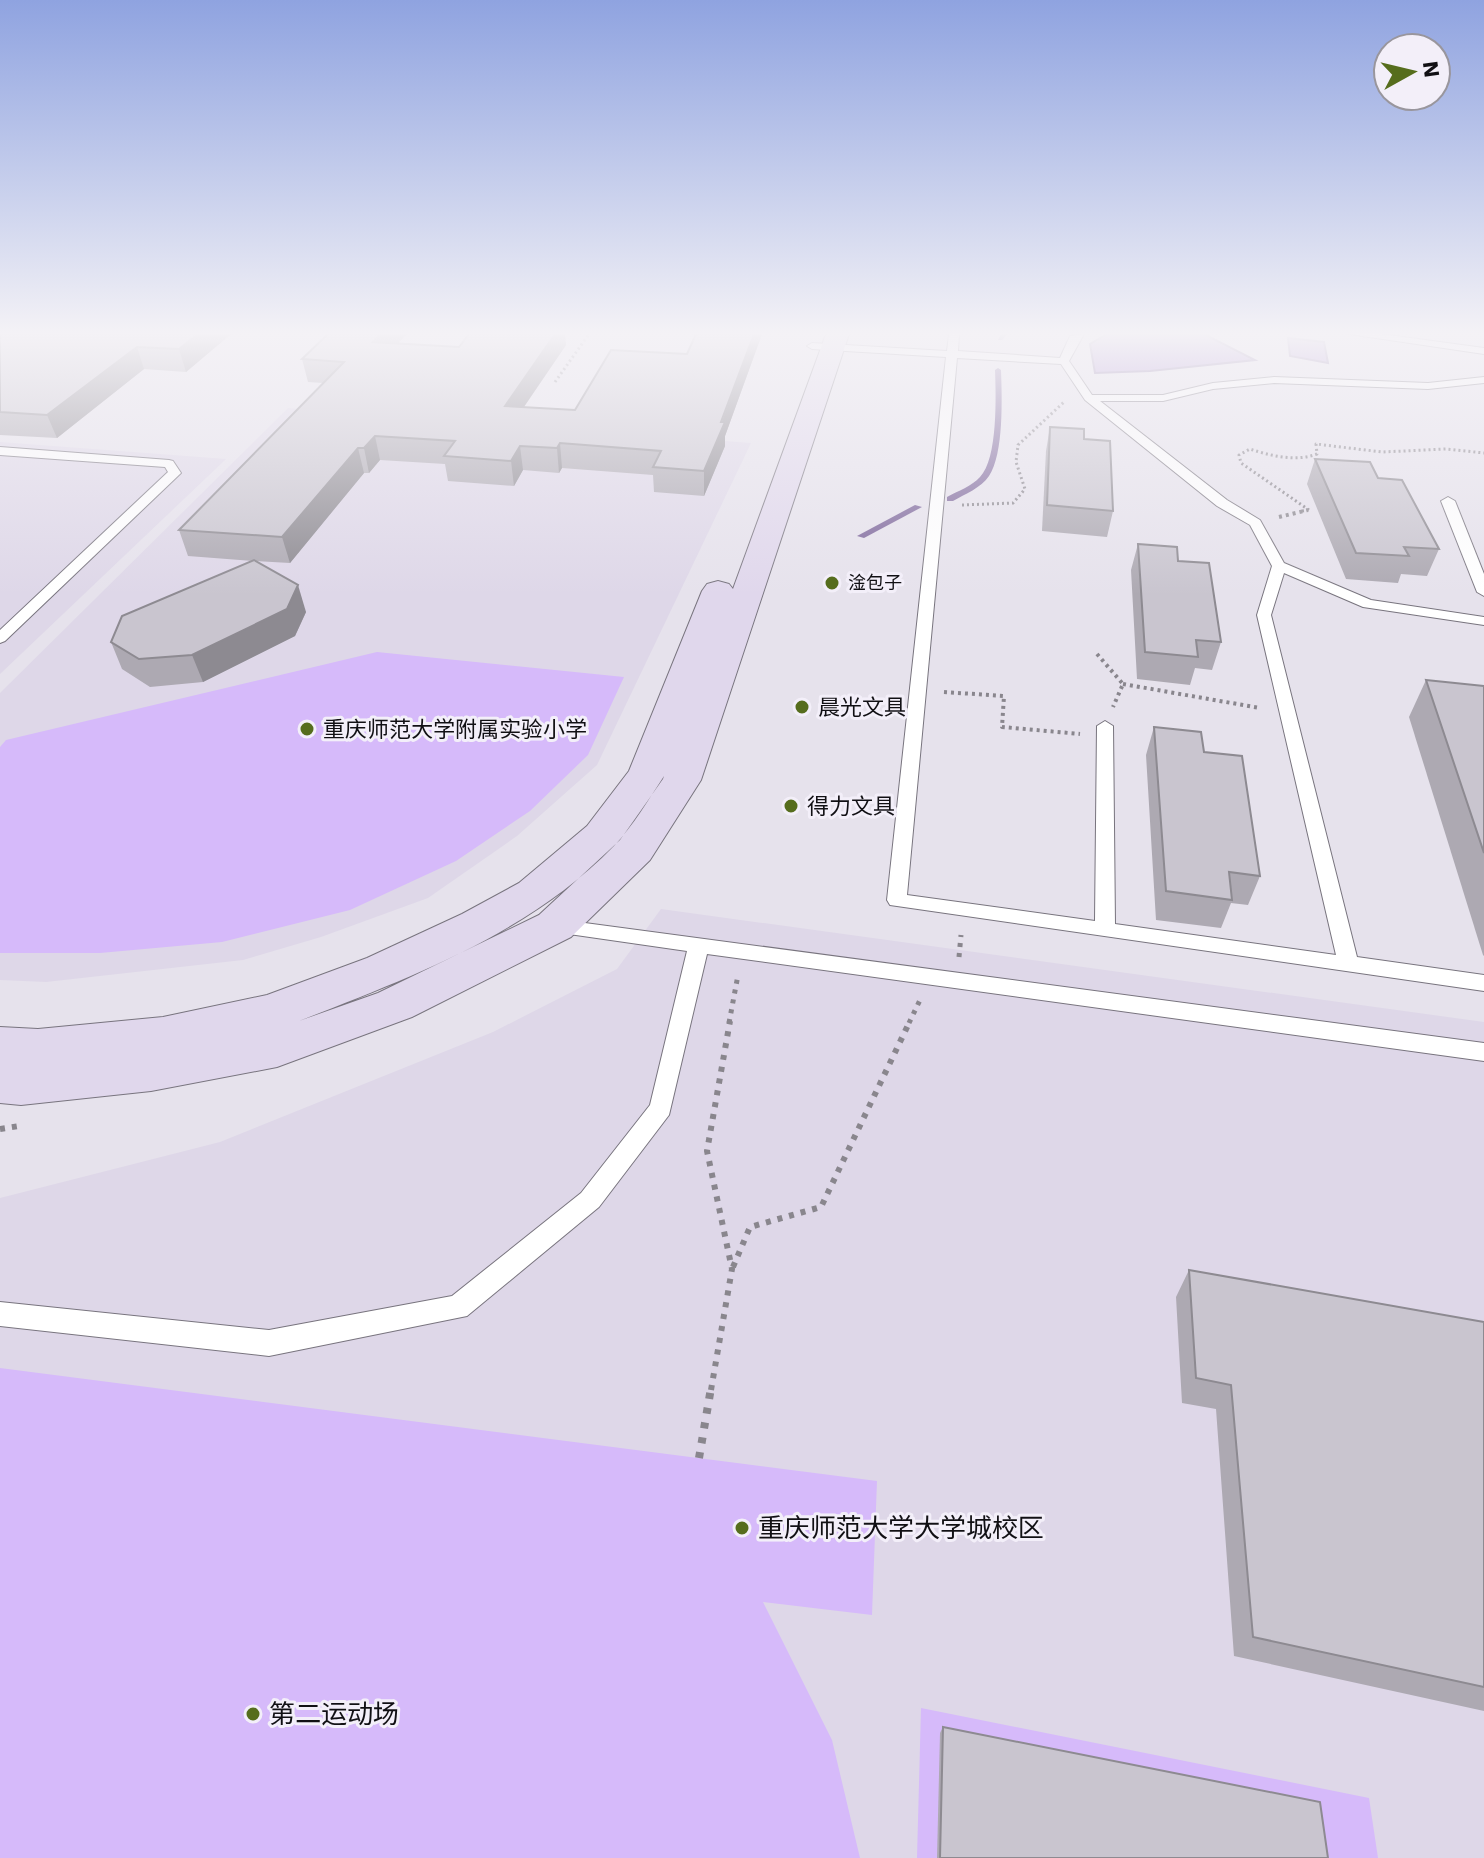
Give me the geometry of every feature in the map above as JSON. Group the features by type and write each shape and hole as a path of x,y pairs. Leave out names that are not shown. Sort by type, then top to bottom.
{"street":[{"path":"0,1046 38,1048 163,1035 273,1012 383,970 478,925 534,893 601,835 647,773 792,421"},
{"path":"0,1083 21,1085 151,1072 277,1048 395,1005 500,956 555,926 635,850 682,780 799,421"}],"lane":[{"path":"944,421 897,900 1484,983"},
{"path":"1118,421 1222,503 1255,523 1279,566 1368,604 1484,621"},
{"path":"0,451 169,464 175,473 0,638"},
{"path":"1448,501 1484,592"},
{"path":"1279,566 1264,615 1348,964"},
{"path":"1105,731 1105,931"},
{"path":"555,926 1484,1052"},
{"path":"0,1314 269,1343 458,1307 590,1200 661,1108 699,944"}],"path":[{"path":"936,505 990,506 1013,503 1025,489 1016,462 1018,445 1044,421"},
{"path":"1309,510 1241,463 1239,455 1250,449 1270,456 1308,459 1317,454 1316,444 1382,452 1446,449 1484,453"},
{"path":"1097,654 1123,684 1288,713"},
{"path":"918,690 1004,696 1002,727 1105,731 1123,684"},
{"path":"699,1458 732,1269 750,1227 821,1207 921,999 957,980 963,910"},
{"path":"732,1269 707,1151 742,950"}],"shaded area":[{"name":"重庆师范大学附属实验小学","path":"275,421 456,421 751,443 597,765 517,836 428,898 321,937 243,960 46,982 0,980 0,693"},
{"path":"0,442 226,459 0,674"},
{"path":"377,652 624,677 588,755 530,811 456,861 350,910 222,942 100,953 0,953 0,747 6,740"},
{"name":"重庆师范大学大学城校区","path":"661,909 1484,1022 1484,1858 0,1858 0,1198 220,1142 493,1032 617,969"},
{"path":"0,1368 877,1481 872,1615 763,1602 832,1740 860,1858 0,1858"},
{"path":"921,1708 1369,1798 1378,1858 917,1858"}],"building":[{"path":"286,421 725,422 704,471 653,467 661,451 560,443 557,448 520,446 511,461 444,456 455,441 375,436 364,448 358,448 282,537 179,530"},
{"path":"1050,427 1084,429 1084,439 1110,441 1113,511 1047,505"},
{"path":"1315,459 1370,462 1378,478 1402,480 1439,549 1404,547 1409,556 1356,553"},
{"path":"1138,544 1177,547 1178,561 1209,563 1221,642 1196,640 1198,657 1145,652"},
{"path":"254,560 298,585 287,609 192,655 139,659 111,642 122,616"},
{"path":"1426,680 1484,686 1484,853"},
{"path":"1154,727 1201,732 1204,752 1242,756 1260,876 1229,872 1232,900 1166,891"},
{"path":"1189,1270 1484,1322 1484,1687 1253,1637 1231,1385 1196,1378"},
{"path":"943,1727 1320,1802 1328,1858 940,1858"}],"waterway":[{"path":"950,499 986,475 994,455 997,421"},
{"path":"861,536 918,507"}],"place":[{"name":"淦包子","path":"832,583"},
{"name":"晨光文具","path":"802,707"},
{"name":"重庆师范大学附属实验小学","path":"307,729"},
{"name":"得力文具","path":"791,806"},
{"name":"重庆师范大学大学城校区","path":"742,1528"},
{"name":"第二运动场","path":"253,1714"}]}
